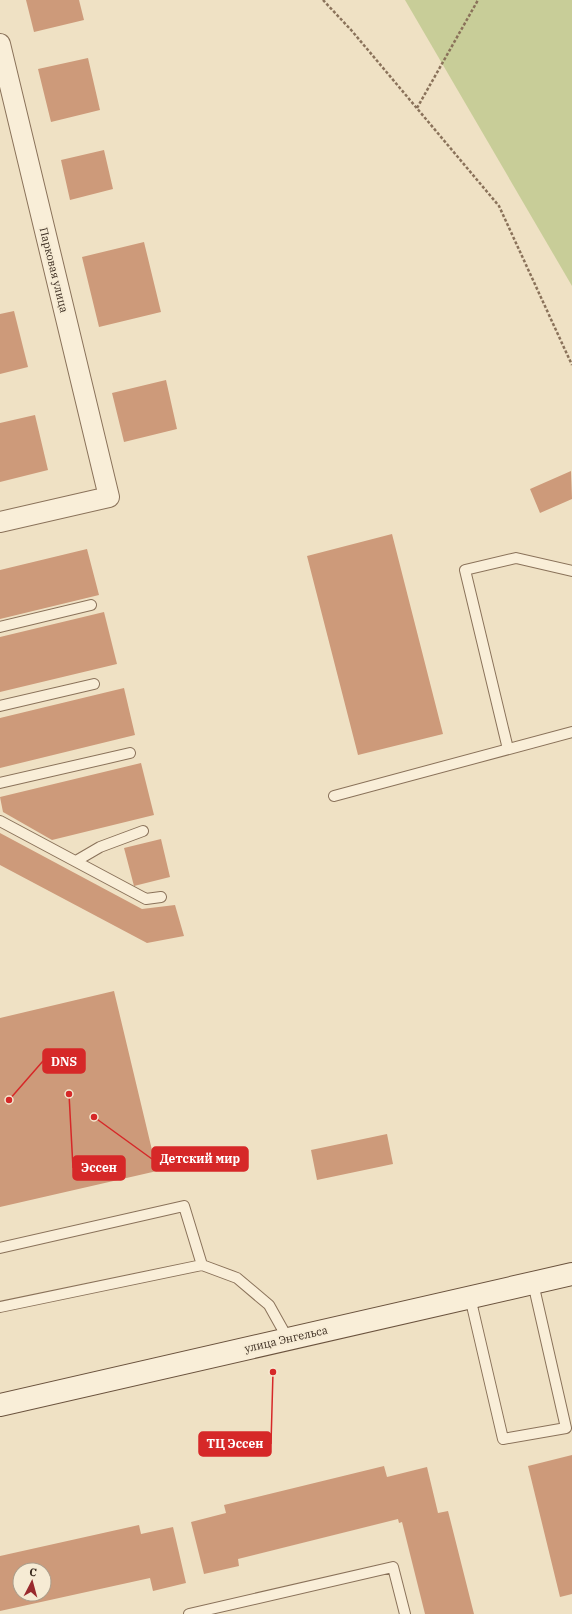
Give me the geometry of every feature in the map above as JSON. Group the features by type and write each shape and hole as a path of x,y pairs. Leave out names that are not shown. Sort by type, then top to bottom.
{"main road":[{"name":"улица Энгельса","path":"0,1405 572,1274"}],"street":[{"name":"Парковая улица","path":"0,44 109,497 0,522"}],"lane":[{"path":"508,749 465,570 516,558 572,571"},
{"path":"0,627 91,605"},
{"path":"0,706 94,684"},
{"path":"334,796 572,732"},
{"path":"0,783 130,753"},
{"path":"0,821 146,899 161,897"},
{"path":"76,861 100,846 143,831"},
{"path":"0,1248 184,1206 202,1264"},
{"path":"0,1307 202,1264 236,1278 269,1305 288,1338"},
{"path":"470,1297 502,1439 566,1428 533,1283"},
{"path":"189,1614 393,1567 405,1614"}],"path":[{"path":"323,0 417,108 499,206 572,365"},
{"path":"417,108 478,0"}],"green space":[{"path":"405,0 572,0 572,286"}],"building":[{"path":"26,0 79,0 84,20 34,32"},
{"path":"88,58 100,110 51,122 38,69"},
{"path":"104,150 113,189 70,200 61,160"},
{"path":"144,242 161,312 99,327 82,257"},
{"path":"14,311 28,367 0,374 0,314"},
{"path":"166,380 177,429 124,442 112,393"},
{"path":"35,415 48,470 0,482 0,423"},
{"path":"571,471 572,499 540,513 530,489"},
{"path":"392,534 443,734 358,755 307,556"},
{"path":"87,549 99,595 0,619 0,570"},
{"path":"104,612 117,664 0,692 0,637"},
{"path":"124,688 135,735 0,768 0,718"},
{"path":"141,763 154,815 52,840 3,812 0,797"},
{"path":"0,833 142,909 175,905 184,936 147,943 0,865"},
{"path":"161,839 170,877 134,886 124,848"},
{"path":"114,991 157,1171 0,1207 0,1018"},
{"path":"387,1134 393,1164 317,1180 311,1150"},
{"path":"572,1455 572,1594 560,1597 528,1466"},
{"path":"384,1466 387,1477 427,1467 438,1513 448,1511 474,1614 425,1614 402,1522 399,1523 398,1519 238,1559 239,1566 204,1574 191,1522 226,1513 224,1505"},
{"path":"139,1525 141,1534 173,1527 186,1583 153,1591 150,1578 52,1600 52,1562 12,1562 12,1602 41,1602 0,1611 0,1556"}],"place":[{"name":"Эссен","path":"69,1094"},
{"name":"DNS","path":"9,1100"},
{"name":"Детский мир","path":"94,1117"},
{"name":"ТЦ Эссен","path":"273,1372"}]}
